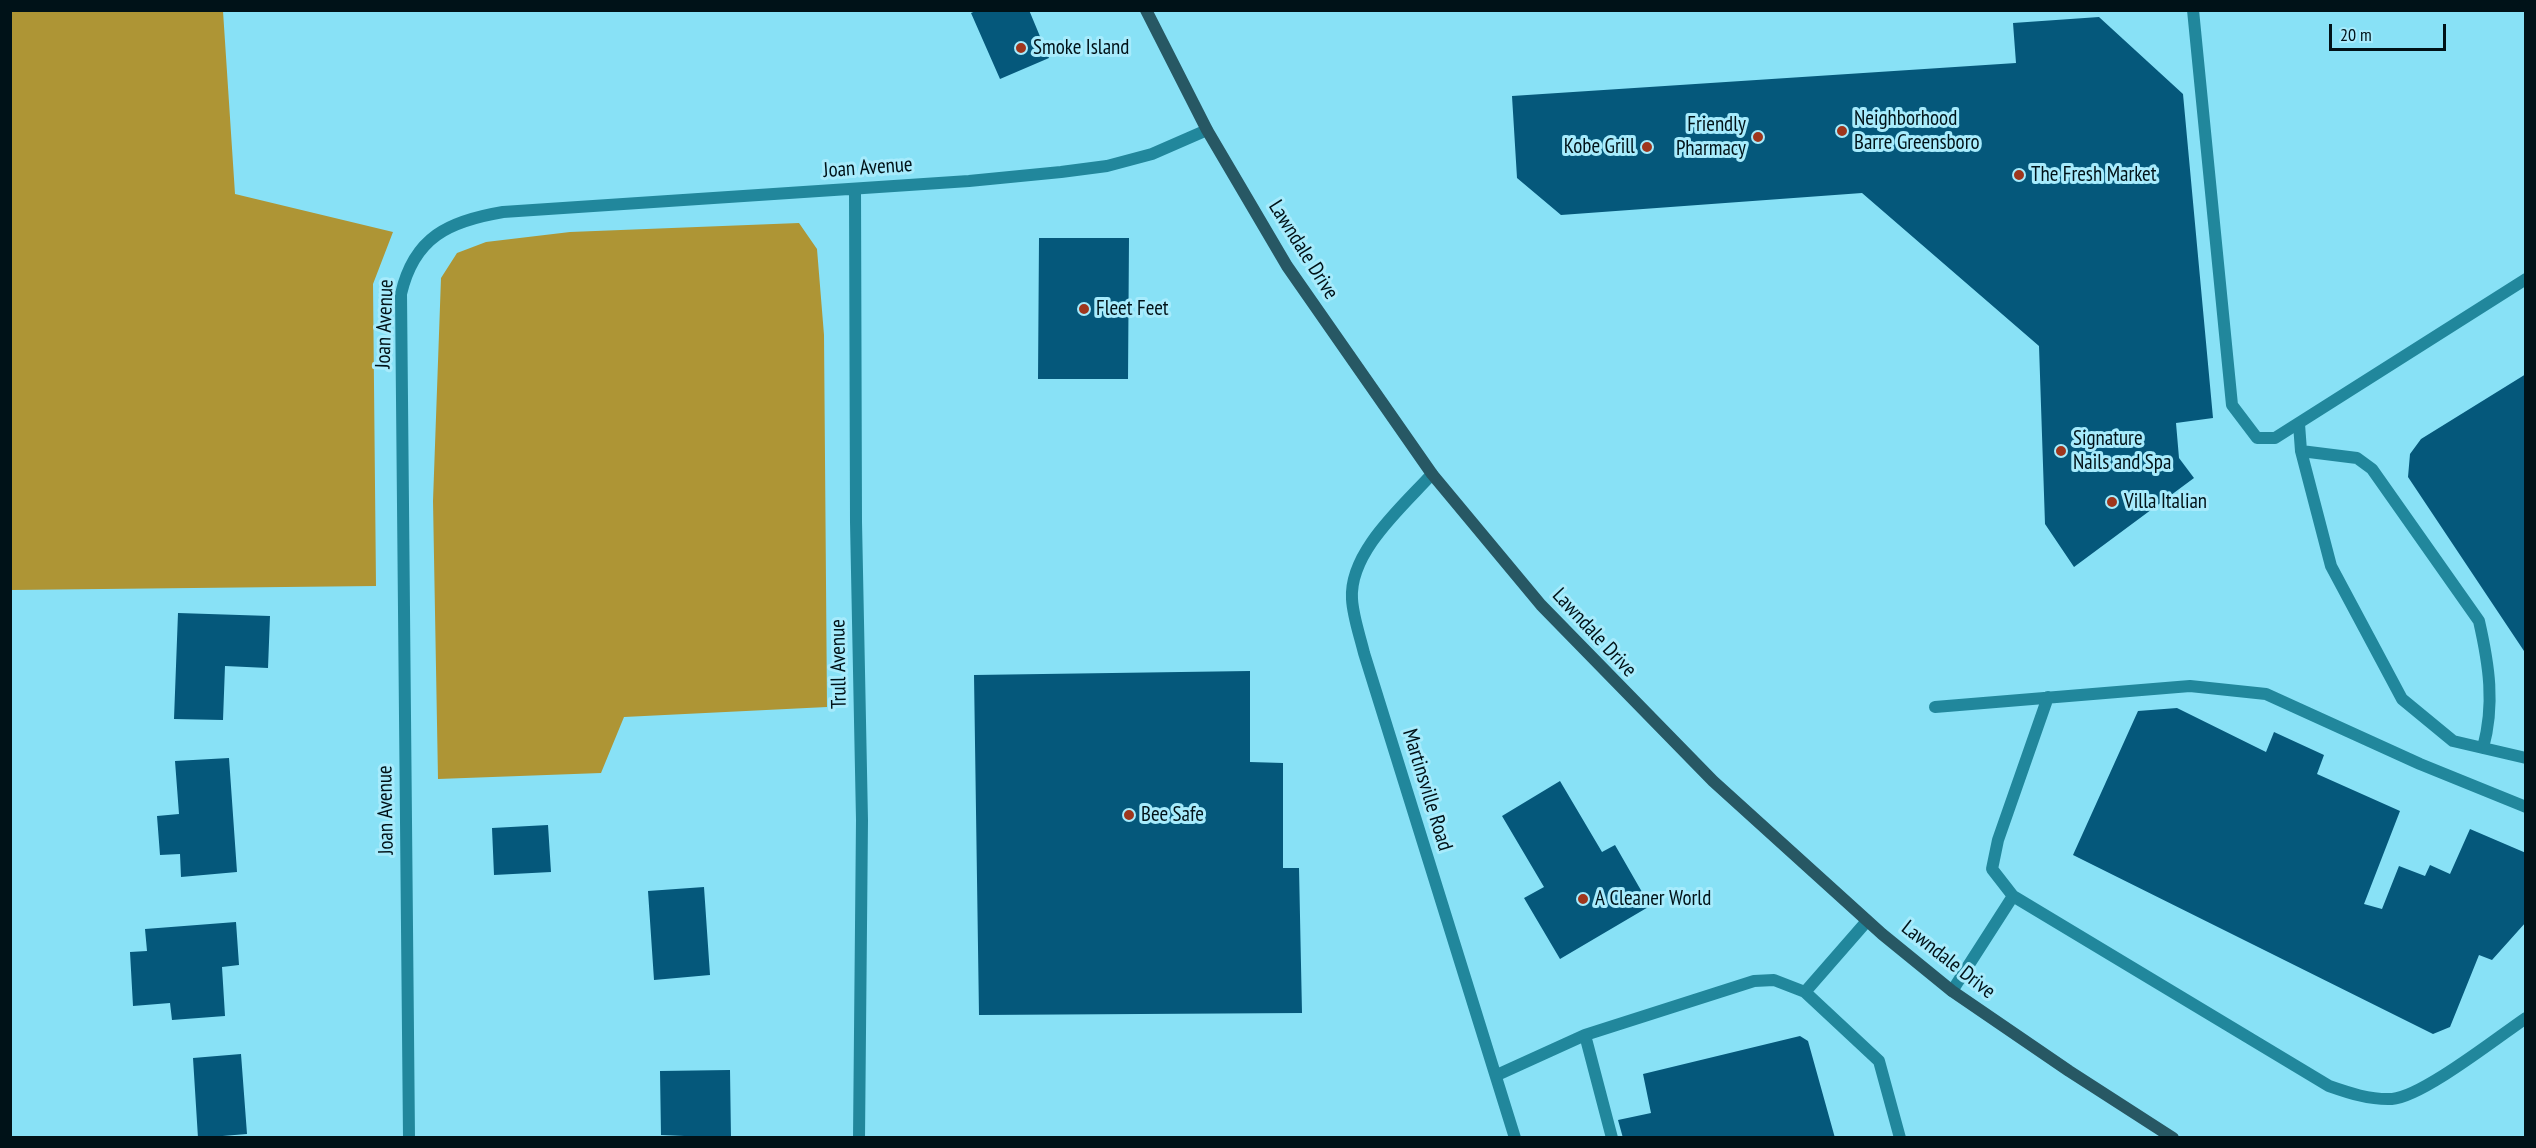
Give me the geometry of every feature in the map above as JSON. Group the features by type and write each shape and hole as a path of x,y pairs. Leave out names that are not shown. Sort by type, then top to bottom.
{"main road":[{"name":"Lawndale Drive","path":"1146,10 1207,130 1287,266 1432,474 1541,605 1626,695 1713,781 1867,921 1952,991 2068,1071 2173,1137"}],"street":[{"path":"2193,10 2232,405 2256,438 2275,438 2526,279"},
{"name":"Joan Avenue","path":"409,1137 401,294 407,268 417,252 452,224 480,216 581,206 855,189 1107,166 1152,154 1207,130"},
{"name":"Trull Avenue","path":"855,189 856,522 862,820 859,1137"},
{"path":"2299,423 2301,451 2331,566 2402,699 2453,741 2526,758"},
{"path":"2301,451 2357,458 2372,469 2479,621 2485,649 2491,720 2483,748"},
{"name":"Martinsville Road","path":"1432,474 1386,524 1357,565 1352,598 1364,653 1515,1137"},
{"path":"1935,706 2190,686 2266,694 2420,764 2526,807"},
{"path":"2048,697 1998,840 1992,869 2013,896 2329,1086 2361,1096 2394,1099 2434,1081 2526,1018"},
{"path":"1952,991 2013,896"},
{"path":"1805,992 1867,921"},
{"path":"1497,1075 1585,1035 1754,981 1774,980 1805,992 1879,1061 1900,1137"},
{"path":"1585,1035 1612,1137"}],"shaded area":[{"path":"10,11 223,11 235,194 393,232 373,284 376,586 11,590"},
{"path":"799,223 817,249 824,335 827,707 624,717 601,773 438,779 433,501 441,278 457,253 486,242 570,232"}],"building":[{"path":"978,10 1029,10 1049,58 1000,79 971,13"},
{"path":"2099,17 2183,94 2213,418 2176,423 2179,458 2194,478 2074,567 2045,524 2039,346 1862,193 1561,215 1517,178 1512,96 2016,63 2013,23"},
{"name":"Fleet Feet","path":"1039,238 1129,238 1128,379 1038,379"},
{"path":"2526,374 2526,654 2408,477 2410,454 2421,439"},
{"path":"178,613 270,616 268,668 225,666 223,720 174,719"},
{"name":"Bee Safe","path":"1250,671 1250,762 1283,763 1283,868 1299,868 1302,1013 979,1015 974,675"},
{"path":"2177,708 2266,752 2274,732 2324,755 2317,774 2400,811 2364,904 2382,909 2399,866 2425,876 2430,865 2450,874 2470,829 2526,853 2526,922 2492,960 2479,955 2450,1027 2433,1034 2073,855 2138,711"},
{"path":"229,758 237,872 181,877 180,854 160,855 157,816 179,814 175,761"},
{"path":"1560,781 1602,852 1615,845 1650,906 1560,959 1524,898 1544,887 1502,816"},
{"path":"548,825 551,872 494,875 492,828"},
{"path":"704,887 710,975 654,980 648,891"},
{"path":"236,922 239,965 222,967 225,1016 172,1020 170,1003 133,1006 130,952 147,951 145,929"},
{"path":"1800,1036 1808,1041 1835,1138 1623,1138 1618,1120 1651,1113 1643,1074"},
{"path":"241,1054 247,1134 198,1138 193,1058"},
{"path":"730,1070 731,1138 661,1135 660,1071"}],"place":[{"name":"Smoke Island","path":"1021,48"},
{"name":"Neighborhood Barre Greensboro","path":"1842,131"},
{"name":"Friendly Pharmacy","path":"1758,137"},
{"name":"Kobe Grill","path":"1647,147"},
{"name":"The Fresh Market","path":"2019,175"},
{"name":"Fleet Feet","path":"1084,309"},
{"name":"Signature Nails and Spa","path":"2061,451"},
{"name":"Villa Italian","path":"2112,502"},
{"name":"Bee Safe","path":"1129,815"},
{"name":"A Cleaner World","path":"1583,899"}]}
